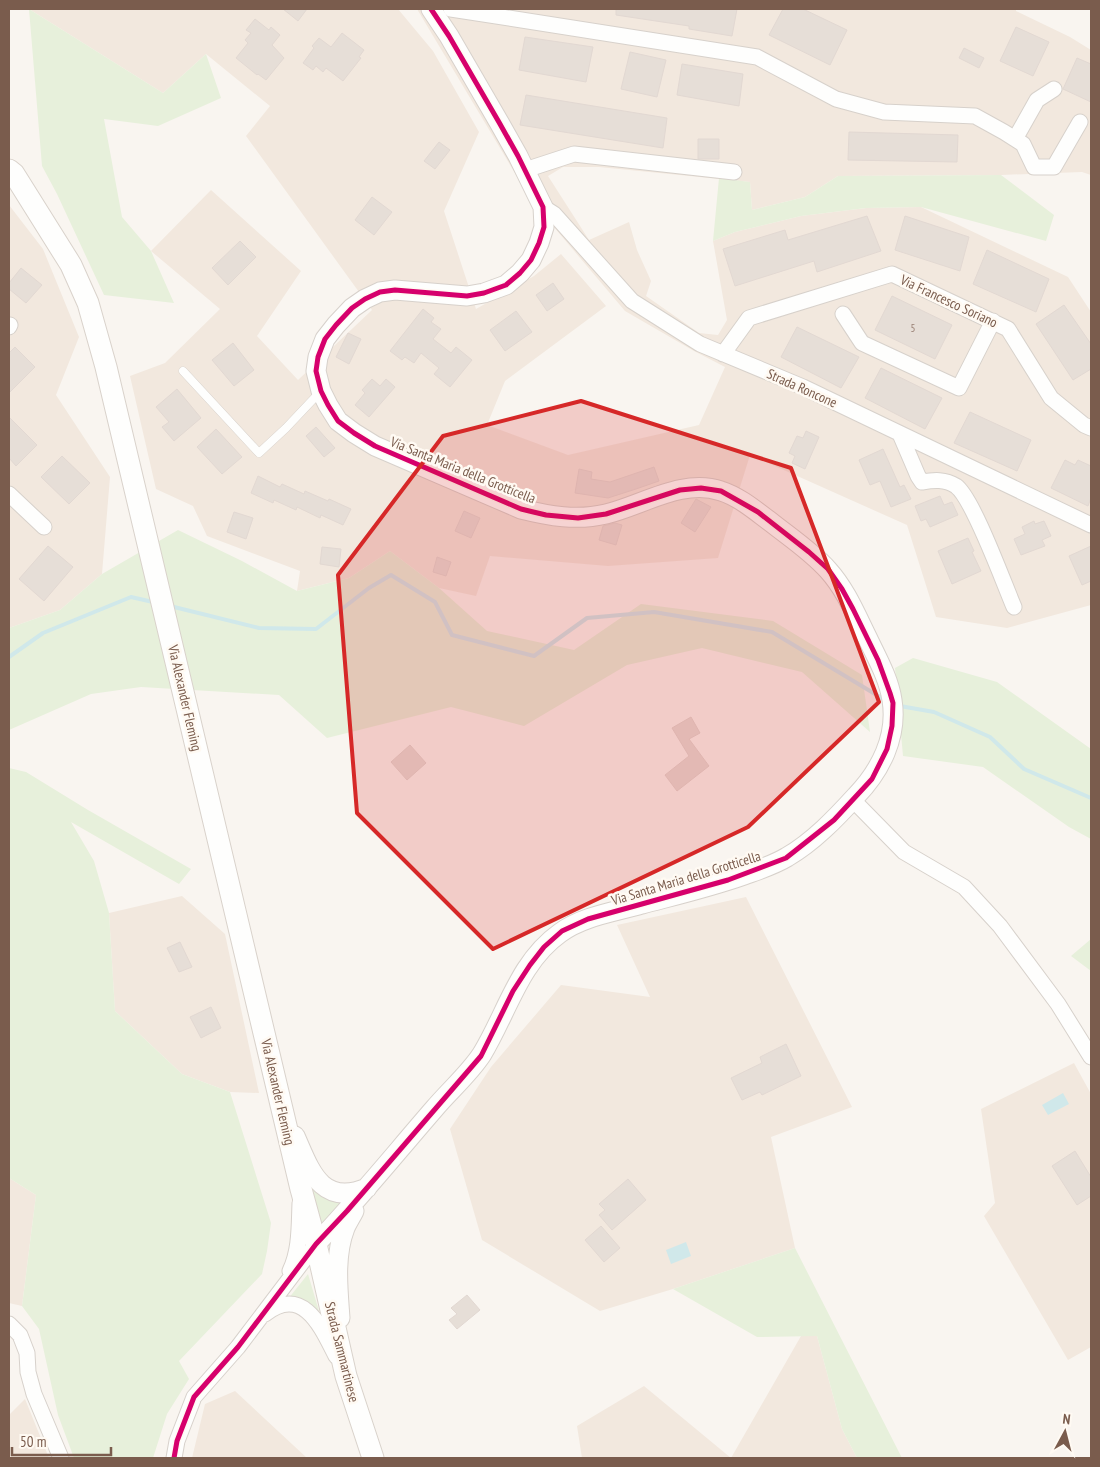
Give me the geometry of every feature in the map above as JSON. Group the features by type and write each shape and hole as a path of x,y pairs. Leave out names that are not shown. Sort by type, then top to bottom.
{"main road":[{"name":"Via Alexander Fleming","path":"9,170 14,174 66,257 88,303 106,367 301,1190 316,1244"},
{"name":"Strada Sammartinese","path":"316,1244 344,1366 373,1458"}],"street":[{"name":"Via Santa Maria della Grotticella","path":"367,1188 480,1056 513,991 530,965 544,947 562,931 588,919 728,880 786,858 834,820 872,779 888,749 892,726 893,704 878,660 842,589 828,570 809,552 758,512 721,491 701,488 680,490 606,514 578,518 546,515 521,509 375,446 338,421 321,390 316,371 318,357 325,340 352,308 365,298 380,292 395,290 467,296 484,293 506,284 520,273 531,260 544,227 543,207 526,170 449,36 431,9"},
{"path":"451,9 757,57 836,99 884,112 975,116 1023,144 1034,168 1054,167 1080,122"},
{"path":"1015,139 1037,100 1054,89"},
{"path":"526,170 574,154 734,172"},
{"name":"Strada Roncone","path":"543,207 554,214 632,301 700,344 803,387 1091,525"},
{"name":"Via Francesco Soriano","path":"723,354 750,318 892,274 1008,329 1051,398 1084,425 1091,428"},
{"path":"843,314 862,342 959,388 993,321"},
{"path":"900,434 922,482 938,480 956,487 973,510 1014,608"},
{"path":"9,494 44,528"},
{"path":"853,800 904,852 964,887 1000,926 1058,1004 1091,1057"},
{"path":"284,1112 316,1180 336,1192 352,1193 367,1188"},
{"path":"174,1458 176,1441 194,1397 238,1347 316,1244 367,1188"},
{"path":"344,1366 338,1287 339,1254 344,1230 367,1188"},
{"path":"280,1292 295,1261 299,1241 301,1190"},
{"path":"260,1318 272,1309 285,1305 299,1306 306,1310 318,1321 344,1366"},
{"path":"9,1324 20,1335 27,1354 28,1372 34,1394 62,1458"}],"lane":[{"path":"183,371 259,453 286,428 321,390"}],"highlighted area":[{"path":"581,401 791,468 879,702 748,827 493,949 357,813 338,575 443,436"}],"shaded area":[{"path":"29,9 398,9 433,51 479,132 444,211 476,309 534,276 561,254 606,306 505,381 487,425 568,455 699,425 725,367 625,311 531,200 417,9 1016,9 1016,11 1070,37 1091,50 1091,175 1082,172 1001,175 838,176 805,197 752,210 750,182 599,167 563,167 548,176 589,240 629,222 637,250 651,281 646,296 699,333 718,335 727,320 713,241 735,232 801,216 866,208 921,207 1068,277 1091,312 1091,605 1007,628 936,617 907,525 750,455 718,558 608,566 490,556 476,596 439,588 390,551 349,578 297,591 300,571 207,536 193,506 156,489 130,376 165,363 220,309 151,251 211,190 301,271 257,336 298,380 372,310 246,136 270,106 206,54 163,93"},
{"path":"9,205 43,249 79,337 56,395 110,477 102,574 60,610 9,628"},
{"path":"182,896 225,934 259,1093 230,1092 182,1074 115,1011 109,913"},
{"path":"746,897 852,1107 771,1137 795,1248 673,1289 600,1311 482,1240 450,1129 491,1067 561,985 650,997 617,925"},
{"path":"1074,1063 1091,1094 1091,1347 1068,1360 984,1216 995,1203 981,1109"},
{"path":"9,1178 36,1195 22,1306 9,1303"},
{"path":"801,1336 817,1336 842,1429 857,1458 731,1458"},
{"path":"644,1386 731,1458 582,1458 577,1426"},
{"path":"235,1391 307,1458 192,1458 205,1404"},
{"path":"25,1399 49,1458 9,1458 9,1415"}],"green space":[{"path":"29,9 163,93 206,54 221,98 158,126 104,119 122,217 151,251 174,303 104,295 42,166"},
{"path":"1001,175 1054,215 1046,241 921,207 866,208 801,216 735,232 713,241 719,178 750,182 752,210 805,197 838,176"},
{"path":"178,530 242,561 297,591 349,578 390,551 439,588 487,631 574,650 641,604 773,621 862,675 870,732 802,672 702,648 627,665 524,726 451,707 327,738 279,695 141,687 91,694 9,730 9,628 60,610 102,574"},
{"path":"913,658 997,682 1091,749 1091,839 1069,827 983,767 903,756 895,668"},
{"path":"9,768 26,772 191,869 179,884 71,822 94,861 109,913 115,1011 182,1074 230,1092 271,1223 262,1274 179,1361 189,1379 167,1414 153,1458 74,1458 58,1415 39,1329 22,1306 36,1195 9,1178"},
{"path":"1091,939 1091,971 1071,956"},
{"path":"311,1184 345,1199 322,1226"},
{"path":"795,1248 902,1458 857,1458 842,1429 817,1336 757,1337 673,1289"},
{"path":"308,1274 319,1311 311,1306 288,1299"}],"water":[{"path":"1063,1093 1069,1104 1048,1115 1042,1105"},
{"path":"686,1242 691,1256 671,1264 666,1250"}],"building":[{"path":"283,9 307,9 298,21"},
{"path":"616,9 737,9 732,36 689,29 689,26 616,15"},
{"path":"783,9 803,9 847,30 830,65 769,35"},
{"path":"255,19 269,30 271,27 280,35 272,45 284,58 266,80 236,58 248,43 245,40 251,33 246,30"},
{"path":"1016,27 1049,42 1033,76 1000,61"},
{"path":"342,33 364,50 359,57 361,58 343,81 326,68 323,72 316,66 313,70 303,63 314,48 312,46 319,38 331,47"},
{"path":"525,37 593,47 586,82 519,70"},
{"path":"964,48 984,58 979,68 959,58"},
{"path":"630,52 666,60 657,97 621,89"},
{"path":"1077,58 1091,64 1091,102 1063,89"},
{"path":"682,64 743,74 739,106 677,95"},
{"path":"526,95 667,118 663,148 520,125"},
{"path":"849,132 958,135 957,162 848,160"},
{"path":"698,139 719,139 719,159 698,159"},
{"path":"439,142 450,150 435,169 424,161"},
{"path":"372,197 392,212 374,235 355,220"},
{"path":"867,216 881,251 817,272 814,261 735,286 723,249 785,230 788,240"},
{"path":"905,216 969,237 960,271 895,250"},
{"path":"240,241 256,257 228,285 212,268"},
{"path":"987,250 1049,279 1036,312 973,284"},
{"path":"21,268 42,285 26,303 9,289 9,283"},
{"path":"553,283 564,299 547,311 536,295"},
{"path":"892,296 952,325 935,359 875,330"},
{"path":"1064,305 1091,344 1091,369 1073,380 1036,324"},
{"path":"423,309 434,318 431,322 441,329 433,339 451,353 456,347 472,360 450,387 434,374 439,368 421,353 414,363 405,357 402,360 390,351"},
{"path":"516,311 532,332 505,351 490,330"},
{"path":"797,327 859,357 841,388 781,357"},
{"path":"348,333 361,339 349,364 336,357"},
{"path":"233,343 254,370 234,386 212,360"},
{"path":"15,347 35,367 9,393 9,353"},
{"path":"881,368 942,398 925,429 865,398"},
{"path":"372,379 380,386 386,379 395,387 369,417 355,405 365,393 362,390"},
{"path":"177,389 201,418 174,441 162,427 169,422 156,407"},
{"path":"970,412 1031,440 1017,471 954,443"},
{"path":"9,417 37,445 16,466 9,458"},
{"path":"316,427 335,448 324,457 306,436"},
{"path":"216,429 242,457 222,474 197,447"},
{"path":"806,431 819,437 805,469 792,463 795,456 789,453 797,436 803,438"},
{"path":"883,449 900,487 904,485 911,499 891,507 880,481 870,485 859,460"},
{"path":"62,456 90,483 69,504 41,477"},
{"path":"1065,460 1075,465 1078,460 1091,466 1091,498 1088,506 1051,488"},
{"path":"654,467 659,481 636,489 608,498 575,493 579,469 592,472 591,479 610,482"},
{"path":"258,476 280,487 282,484 304,494 305,491 351,509 343,525 321,515 320,518 297,507 296,510 274,500 273,503 251,493"},
{"path":"940,496 944,505 952,502 958,515 930,527 926,519 921,521 915,506"},
{"path":"696,499 711,507 695,532 681,523"},
{"path":"464,511 480,518 471,538 455,531"},
{"path":"234,512 253,518 246,539 227,532"},
{"path":"1034,521 1035,524 1044,521 1051,536 1042,540 1045,546 1021,555 1014,539 1025,534 1022,527"},
{"path":"615,523 622,525 616,545 599,540 603,526"},
{"path":"968,538 981,571 952,584 938,551"},
{"path":"48,546 73,567 44,601 19,579"},
{"path":"1091,546 1091,581 1082,585 1069,556"},
{"path":"322,547 341,549 339,567 320,564"},
{"path":"437,557 451,562 446,576 433,572"},
{"path":"691,717 700,733 689,739 709,766 677,791 665,775 689,756 672,728"},
{"path":"410,745 426,763 407,780 391,762"},
{"path":"180,942 192,967 179,972 167,948"},
{"path":"211,1007 221,1028 201,1038 190,1017"},
{"path":"786,1044 801,1076 762,1095 760,1092 742,1100 731,1078 762,1063 760,1057"},
{"path":"1075,1151 1091,1177 1091,1196 1077,1205 1052,1166"},
{"path":"628,1179 646,1200 612,1230 599,1215 605,1210 599,1204"},
{"path":"601,1226 620,1248 604,1262 585,1240"},
{"path":"467,1295 480,1310 457,1329 449,1320 457,1314 451,1308"}],"waterway":[{"path":"170,606 259,628 316,629 369,588 391,575 435,602 452,635 534,656 587,618 654,612 772,632 885,700"},
{"path":"9,657 43,633 131,597 153,602"},
{"path":"900,706 934,712 990,737 1024,769 1091,798"}],"cycle path":[{"path":"174,1458 177,1441 194,1397 238,1347 316,1244 347,1211 481,1056 513,991 544,947 562,931 588,919 728,880 786,858 834,820 872,779 887,749 892,726 893,703 878,660 853,609 828,569 758,512 721,491 701,488 680,490 606,514 578,518 546,515 521,509 375,446 338,421 321,391 316,371 318,357 325,339 352,308 380,292 395,290 467,296 484,293 506,285 531,260 544,227 543,207 518,156 449,36 431,9"}]}
